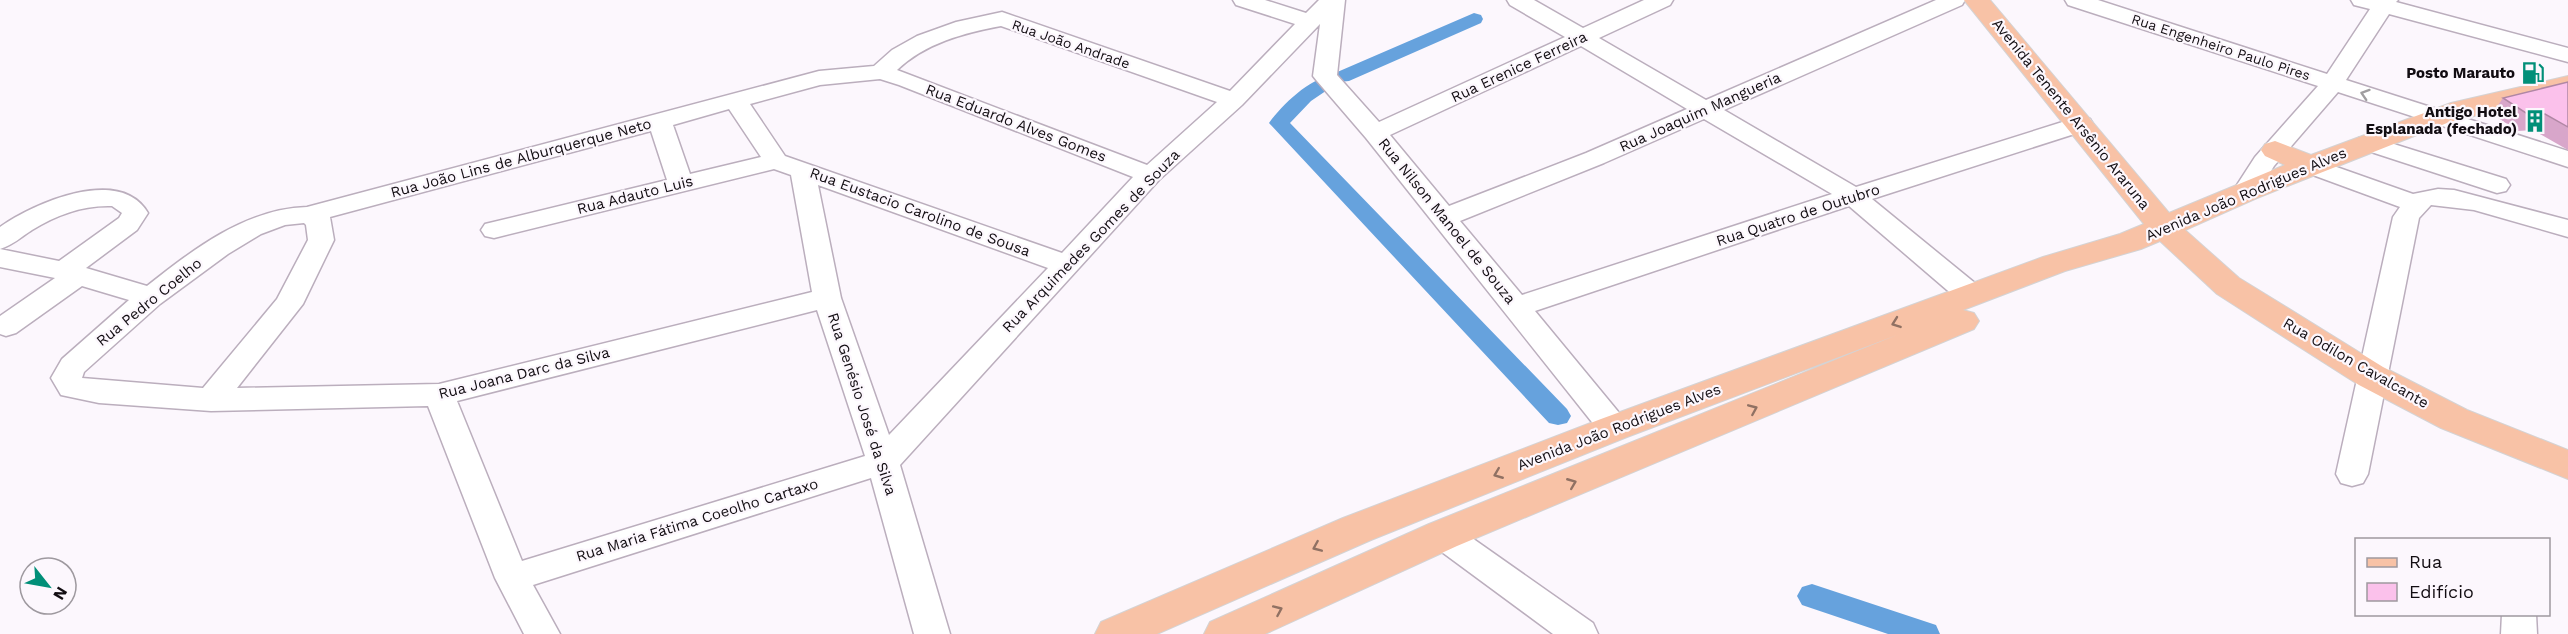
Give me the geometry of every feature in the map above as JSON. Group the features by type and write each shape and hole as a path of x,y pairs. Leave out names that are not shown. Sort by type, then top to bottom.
{"main road":[{"name":"Avenida Tenente Arsênio Araruna","path":"1977,0 2164,228"},
{"name":"Avenida João Rodrigues Alves","path":"1115,634 1357,529 1614,428 2086,253 2130,242 2246,192 2437,117 2461,109 2568,84"},
{"path":"2275,150 2311,166"},
{"name":"Rua Odilon Cavalcante","path":"2164,228 2228,286 2372,376 2454,419 2568,465"},
{"name":"Avenida João Rodrigues Alves","path":"1224,634 1443,535 1983,312 2084,277 2109,262 2130,242"}],"street":[{"path":"1244,0 1310,22"},
{"path":"1325,76 1332,0"},
{"name":"Rua Arquimedes Gomes de Souza","path":"883,462 1150,175 1233,100 1332,0"},
{"path":"1518,0 1581,39 1853,196 1971,295"},
{"name":"Rua Erenice Ferreira","path":"1375,133 1662,0"},
{"name":"Rua Joaquim Mangueria","path":"1443,218 1595,158 1954,0"},
{"name":"Rua Engenheiro Paulo Pires","path":"2076,0 2568,159"},
{"path":"2362,0 2386,3 2568,55"},
{"path":"2246,192 2264,162 2332,84 2386,3"},
{"name":"Rua João Andrade","path":"881,72 904,52 975,24 1002,20 1233,100"},
{"name":"Rua Nilson Manoel de Souza","path":"1291,42 1325,76 1375,133 1614,428"},
{"name":"Rua João Lins de Alburquerque Neto","path":"308,215 819,78 881,72"},
{"name":"Rua Eduardo Alves Gomes","path":"881,72 1150,175"},
{"path":"735,100 776,161"},
{"path":"660,121 681,184"},
{"name":"Rua Quatro de Outubro","path":"1517,307 1853,196 2081,124"},
{"path":"2368,143 2497,185"},
{"name":"Rua Eustacio Carolino de Sousa","path":"776,161 1065,264"},
{"name":"Rua Adauto Luis","path":"494,230 776,161"},
{"path":"2311,166 2416,204"},
{"name":"Rua Genésio José da Silva","path":"803,171 827,298 883,462 932,634"},
{"path":"2352,474 2406,217 2416,204 2427,197 2453,198 2568,229"},
{"path":"0,240 20,226 58,206 79,200 119,198 133,207 135,213 128,224 6,326"},
{"path":"211,400 289,304 321,240 319,221 308,215"},
{"name":"Rua Pedro Coelho","path":"72,387 66,378 72,366 150,297 202,258 260,224 282,216 308,215"},
{"path":"0,258 71,273 150,297"},
{"name":"Rua Joana Darc da Silva","path":"72,387 99,392 211,400 439,395 827,298"},
{"path":"439,395 512,578 542,634"},
{"name":"Rua Maria Fátima Coeolho Cartaxo","path":"512,578 883,462"},
{"path":"1443,535 1580,634"},
{"path":"2519,616 2519,634"}],"building":[{"path":"2568,82 2568,127 2545,114 2529,115 2503,98"}],"waterway":[{"path":"1342,77 1474,19"},
{"path":"1329,82 1304,97 1279,123 1558,416"},
{"path":"1812,596 1925,634"}],"place":[{"name":"Posto Marauto","path":"2533,73"},
{"name":"Antigo Hotel Esplanada (fechado)","path":"2535,121"}]}
